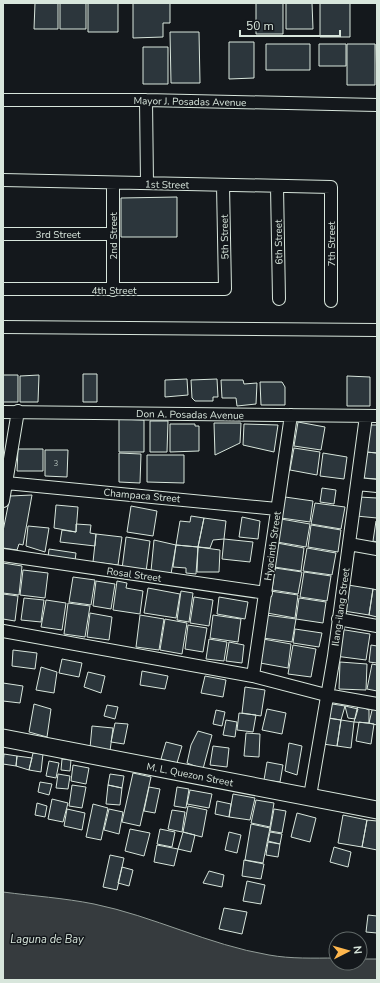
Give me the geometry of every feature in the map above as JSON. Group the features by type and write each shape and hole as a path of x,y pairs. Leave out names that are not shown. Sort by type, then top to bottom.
{"main road":[{"name":"M. L. Quezon Street","path":"3,738 377,810"}],"street":[{"name":"Mayor J. Posadas Avenue","path":"3,100 146,100 377,105"},
{"path":"146,100 147,183"},
{"name":"1st Street","path":"3,180 331,187"},
{"name":"2nd Street","path":"113,183 113,290"},
{"name":"5th Street","path":"223,185 225,289"},
{"name":"6th Street","path":"277,186 279,299"},
{"name":"7th Street","path":"331,187 331,301"},
{"name":"3rd Street","path":"3,234 112,234"},
{"name":"4th Street","path":"3,289 225,289"},
{"path":"3,327 377,330"},
{"path":"3,500 18,411"},
{"name":"Don A. Posadas Avenue","path":"3,412 371,416"},
{"name":"Hyacinth Street","path":"253,676 291,415"},
{"name":"Ilang-ilang Street","path":"310,796 326,695 334,656 357,484 371,416"},
{"name":"Champaca Street","path":"6,483 277,509"},
{"path":"357,484 377,486"},
{"path":"349,544 377,549"},
{"name":"Rosal Street","path":"3,555 266,594"},
{"path":"338,619 377,626"},
{"path":"3,631 253,676 326,695 377,704"}],"water":[{"name":"Laguna de Bay","path":"3,892 94,904 116,909 203,938 269,955 294,958 328,958 328,971 368,971 368,959 377,959 377,980 3,980"}],"building":[{"path":"35,3 58,3 58,29 34,29"},
{"path":"60,3 86,3 86,29 60,29"},
{"path":"88,3 118,3 118,32 88,32"},
{"path":"133,3 170,3 170,23 163,23 163,37 133,38"},
{"path":"256,3 283,3 283,34 256,34"},
{"path":"286,3 312,3 313,29 286,29"},
{"path":"320,3 350,3 350,37 320,37"},
{"path":"170,32 199,32 200,83 171,83"},
{"path":"229,42 254,42 254,78 229,79"},
{"path":"266,44 310,44 310,70 266,70"},
{"path":"319,44 346,44 346,66 319,66"},
{"path":"347,44 375,44 375,85 347,85"},
{"path":"376,44 377,44 377,86"},
{"path":"143,47 168,47 168,84 143,84"},
{"path":"177,197 177,237 121,237 121,198"},
{"path":"83,374 97,374 97,402 83,402"},
{"path":"3,375 18,375 18,402 3,402"},
{"path":"39,375 38,402 20,402 20,376"},
{"path":"347,376 370,377 370,406 347,406"},
{"path":"187,379 188,395 165,397 165,380"},
{"path":"217,379 218,397 213,397 213,401 195,401 192,398 191,380"},
{"path":"221,380 243,380 244,384 257,383 256,404 237,406 236,398 222,398"},
{"path":"260,382 282,382 285,387 285,405 261,405"},
{"path":"119,419 144,420 144,452 119,452"},
{"path":"150,421 168,421 167,452 150,452"},
{"path":"298,422 325,427 321,450 294,446"},
{"path":"214,423 241,423 240,443 215,455"},
{"path":"170,424 195,424 195,426 199,426 199,451 170,452"},
{"path":"244,424 278,425 274,452 243,445"},
{"path":"369,425 377,425 377,453 366,452"},
{"path":"294,448 320,452 317,475 290,470"},
{"path":"18,449 43,449 43,471 17,471"},
{"path":"45,450 68,450 67,477 45,476"},
{"path":"366,452 377,453 377,479 363,478"},
{"path":"119,453 141,454 140,483 119,482"},
{"path":"323,453 347,457 344,479 320,476"},
{"path":"147,455 184,455 184,483 147,482"},
{"path":"322,488 336,490 334,504 320,502"},
{"path":"32,495 23,545 19,544 17,550 3,548 3,531 10,496"},
{"path":"285,497 313,501 310,522 281,518"},
{"path":"359,497 377,498 377,518 356,516"},
{"path":"315,503 345,507 341,529 311,524"},
{"path":"56,505 78,507 76,532 54,528"},
{"path":"131,506 157,511 153,536 127,532"},
{"path":"191,516 204,518 198,547 176,545 180,521 190,522"},
{"path":"242,517 260,521 258,539 239,537"},
{"path":"204,518 226,521 224,539 213,540 210,548 198,547"},
{"path":"281,519 310,524 306,547 277,542"},
{"path":"377,521 377,542 373,541"},
{"path":"76,524 91,525 90,533 96,534 95,546 60,542 62,530 76,532"},
{"path":"311,525 341,530 338,552 308,547"},
{"path":"28,526 49,528 45,552 26,546"},
{"path":"96,534 122,537 118,565 93,562"},
{"path":"126,537 150,541 146,572 122,569"},
{"path":"224,539 253,542 250,562 222,559"},
{"path":"154,540 176,545 171,574 151,571"},
{"path":"277,543 304,548 301,571 274,567"},
{"path":"176,545 198,547 196,574 186,573 186,568 173,567"},
{"path":"198,547 220,550 219,572 197,572"},
{"path":"307,548 336,553 332,575 303,571"},
{"path":"49,549 76,553 75,561 48,557"},
{"path":"3,563 22,566 19,595 3,593"},
{"path":"275,568 302,572 298,594 272,590"},
{"path":"23,570 48,573 45,598 20,595"},
{"path":"304,572 331,576 327,601 300,597"},
{"path":"73,577 95,580 91,605 69,602"},
{"path":"96,581 115,584 111,609 93,606"},
{"path":"117,581 127,583 126,588 143,591 140,614 113,610"},
{"path":"348,585 373,589 369,615 344,611"},
{"path":"148,588 180,594 176,618 144,613"},
{"path":"373,589 377,590 377,617 369,615"},
{"path":"181,591 193,593 189,622 177,620"},
{"path":"270,591 298,595 295,618 267,613"},
{"path":"3,594 18,596 15,621 3,619"},
{"path":"194,597 213,600 209,626 190,623"},
{"path":"219,597 248,602 245,619 217,614"},
{"path":"24,598 44,600 41,622 21,620"},
{"path":"299,598 326,602 323,623 296,619"},
{"path":"46,600 66,603 62,630 41,627"},
{"path":"68,603 90,606 85,637 64,634"},
{"path":"90,613 112,617 109,640 87,637"},
{"path":"140,615 164,619 159,650 136,647"},
{"path":"213,615 241,619 238,642 210,638"},
{"path":"266,615 296,619 292,642 263,638"},
{"path":"165,619 187,623 182,654 160,650"},
{"path":"188,625 207,628 203,652 185,649"},
{"path":"295,629 322,633 319,647 293,643"},
{"path":"339,629 370,634 366,660 335,656"},
{"path":"209,639 227,642 224,661 206,659"},
{"path":"263,639 291,644 288,668 260,663"},
{"path":"229,642 244,645 242,663 226,661"},
{"path":"293,645 316,649 311,677 288,674"},
{"path":"371,645 377,646 377,663 369,662"},
{"path":"13,650 37,653 35,669 12,666"},
{"path":"62,659 82,663 79,677 59,673"},
{"path":"340,662 367,664 366,690 339,689"},
{"path":"372,664 377,665 377,691 367,689"},
{"path":"41,667 57,672 54,693 36,690"},
{"path":"142,671 168,676 165,689 140,685"},
{"path":"88,672 105,676 101,693 84,687"},
{"path":"205,676 226,680 223,697 201,693"},
{"path":"3,683 23,686 20,703 3,701"},
{"path":"245,687 265,690 261,716 242,713"},
{"path":"326,703 345,706 341,720 323,717"},
{"path":"34,704 51,709 47,737 29,732"},
{"path":"107,705 118,707 115,719 104,716"},
{"path":"358,705 369,710 369,723 354,722"},
{"path":"345,706 358,709 355,719 348,718"},
{"path":"373,706 377,707 377,725 369,723"},
{"path":"267,709 286,713 282,734 262,730"},
{"path":"216,710 225,712 222,726 213,724"},
{"path":"239,713 256,715 253,732 237,730"},
{"path":"327,718 341,720 337,746 323,744"},
{"path":"226,720 237,722 235,737 223,735"},
{"path":"341,720 354,722 351,748 337,746"},
{"path":"359,722 374,724 371,744 356,741"},
{"path":"115,723 128,724 124,744 111,742"},
{"path":"92,726 113,728 110,751 90,748"},
{"path":"198,731 212,735 203,769 187,763 191,745"},
{"path":"246,733 260,734 259,757 244,756"},
{"path":"166,742 182,746 177,763 161,759"},
{"path":"289,743 302,746 297,775 285,771"},
{"path":"213,746 229,748 227,767 210,765"},
{"path":"33,753 43,754 41,772 29,770"},
{"path":"4,754 17,756 16,766 3,764"},
{"path":"17,756 32,758 29,770 16,766"},
{"path":"62,759 71,760 70,771 61,770"},
{"path":"49,761 59,763 56,778 46,776"},
{"path":"267,762 283,765 280,782 264,780"},
{"path":"73,765 89,768 86,784 71,781"},
{"path":"133,773 151,777 140,826 122,822"},
{"path":"58,774 70,776 68,789 56,788"},
{"path":"110,774 124,776 122,788 108,785"},
{"path":"40,782 52,784 49,795 38,792"},
{"path":"72,785 86,787 82,808 69,806"},
{"path":"108,785 122,788 120,805 106,804"},
{"path":"149,787 160,789 155,813 144,811"},
{"path":"177,787 189,789 186,808 174,806"},
{"path":"190,790 212,794 209,808 187,804"},
{"path":"233,794 255,798 250,820 229,817"},
{"path":"52,799 68,803 63,822 48,819"},
{"path":"256,800 274,803 270,827 251,823"},
{"path":"217,801 231,804 229,817 215,814"},
{"path":"37,803 47,806 45,817 35,815"},
{"path":"93,804 108,808 101,840 86,837"},
{"path":"188,806 207,810 202,837 183,832"},
{"path":"67,809 85,813 82,830 64,826"},
{"path":"109,809 123,812 119,834 104,830"},
{"path":"274,809 286,811 282,833 270,831"},
{"path":"172,810 185,812 182,832 168,829"},
{"path":"297,813 316,818 310,842 291,837"},
{"path":"343,815 367,820 362,847 338,843"},
{"path":"367,820 377,821 377,850 362,847"},
{"path":"251,824 270,828 263,863 245,860"},
{"path":"130,829 150,833 144,856 125,851"},
{"path":"160,829 175,832 172,847 157,844"},
{"path":"183,832 195,835 191,852 178,849"},
{"path":"229,832 241,835 237,853 225,850"},
{"path":"270,832 282,834 280,844 268,841"},
{"path":"268,842 280,844 278,857 266,855"},
{"path":"157,845 178,849 174,866 154,862"},
{"path":"334,847 351,852 348,867 330,862"},
{"path":"110,855 124,858 117,890 103,887"},
{"path":"244,860 264,864 261,879 242,876"},
{"path":"122,867 133,870 129,886 118,883"},
{"path":"209,871 224,875 222,887 203,883"},
{"path":"247,881 265,885 261,904 243,901"},
{"path":"224,908 247,912 242,934 219,929"},
{"path":"368,915 377,916 377,933 366,931"}]}
